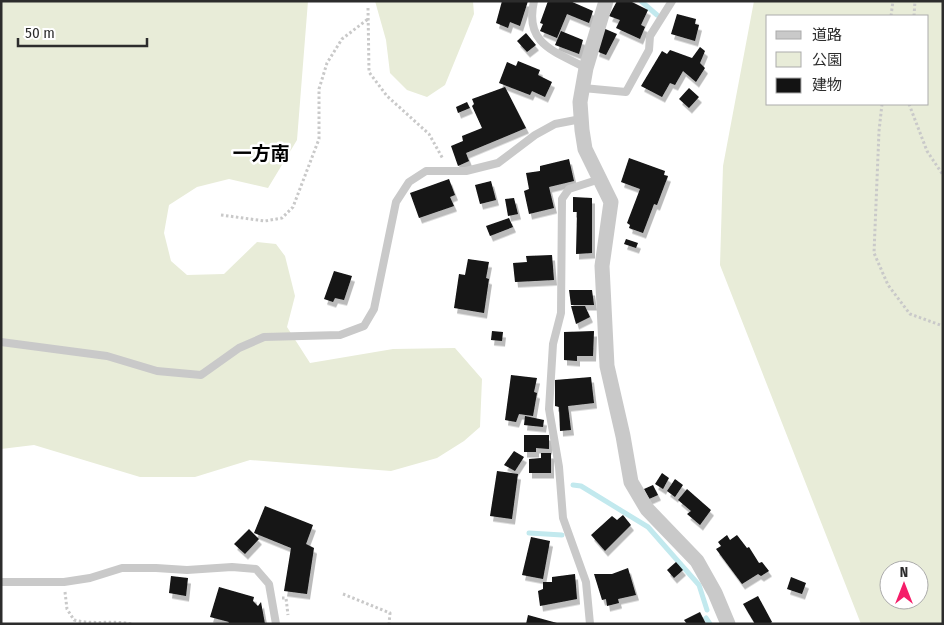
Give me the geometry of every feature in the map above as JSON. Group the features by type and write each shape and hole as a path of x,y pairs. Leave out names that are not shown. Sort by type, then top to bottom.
{"street":[{"path":"606,1 586,68 580,102 585,148 611,202 602,266 607,366 631,482 646,509 697,561 715,593 728,624"}],"lane":[{"path":"534,1 532,26 538,39 554,51 586,68"},
{"path":"582,88 626,92 649,50 650,36 672,1"},
{"path":"1,342 107,356 157,371 201,375 239,348 264,337 340,335 364,326 374,309 396,202 409,182 426,171 466,171 498,163 535,135 555,124 581,119"},
{"path":"590,624 586,582 563,518 560,467 549,408 553,344 561,313 562,199 569,189 600,178"},
{"path":"1,582 64,582 90,578 122,568 187,570 232,567 256,569 269,584 276,624"}],"path":[{"path":"891,15 893,1"},
{"path":"914,15 915,1"},
{"path":"368,8 369,72 387,96 429,134 444,160 447,171"},
{"path":"221,215 265,221 282,218 293,207 319,139 319,89 327,63 342,39 368,19"},
{"path":"882,105 879,131 874,253 888,285 910,314 943,326"},
{"path":"909,105 927,151 943,176"},
{"path":"64,582 67,609 74,620 87,623 123,622 132,624"},
{"path":"343,594 390,613 389,624"}],"green space":[{"path":"1,1 308,1 297,140 268,188 229,179 197,187 169,205 164,233 171,261 187,275 224,274 257,242 276,244 285,256 295,296 287,327 310,363 393,349 455,348 482,379 480,427 464,441 437,458 391,471 250,460 195,477 140,477 34,445 1,449"},
{"path":"375,1 473,1 474,14 445,85 427,97 407,90 390,73 386,40"},
{"path":"754,1 943,1 943,624 861,624 720,265 723,166"}],"building":[{"path":"502,1 528,1 520,26 510,22 508,28 496,23"},
{"path":"548,1 570,1 593,11 589,23 567,14 557,38 540,31 543,24 540,23"},
{"path":"617,1 630,1 648,10 641,25 645,27 640,39 616,28 620,20 609,16"},
{"path":"677,14 696,19 695,24 699,25 695,41 671,34"},
{"path":"603,28 617,34 606,55 596,51"},
{"path":"561,31 583,40 579,54 555,45"},
{"path":"526,33 536,45 527,52 517,41"},
{"path":"700,47 705,51 700,63 705,68 696,82 683,71 675,85 670,83 662,97 641,86 662,51 667,54 670,50 692,58"},
{"path":"518,61 540,70 538,75 552,82 545,97 532,91 530,95 499,83 507,62 516,66"},
{"path":"505,87 526,128 466,153 469,161 458,166 451,146 463,141 462,136 482,128 472,106 474,104 472,99"},
{"path":"689,88 699,97 689,108 679,99"},
{"path":"467,102 470,108 458,113 456,107"},
{"path":"629,158 665,171 664,175 668,176 657,205 654,204 643,233 629,228 630,225 627,223 640,189 621,182"},
{"path":"569,159 574,181 549,187 554,208 529,214 524,191 529,189 526,173 540,171 540,166"},
{"path":"449,179 455,195 450,197 454,206 419,218 410,193"},
{"path":"491,181 496,200 480,204 475,185"},
{"path":"573,197 592,198 592,253 576,254 577,212 573,212"},
{"path":"514,198 518,214 508,216 505,199"},
{"path":"509,218 513,227 490,236 486,226"},
{"path":"626,239 638,243 636,248 624,244"},
{"path":"552,255 554,280 515,282 513,263 527,262 526,256"},
{"path":"468,259 489,262 486,278 489,279 484,313 454,308 459,274 465,275"},
{"path":"334,271 352,276 344,300 335,298 333,302 324,299"},
{"path":"569,290 592,290 594,305 571,305"},
{"path":"571,306 585,306 590,317 576,324"},
{"path":"492,331 503,332 502,341 491,340"},
{"path":"594,331 593,356 577,356 577,361 564,360 564,332"},
{"path":"511,375 537,378 534,392 537,393 533,416 519,414 516,422 505,420"},
{"path":"591,377 594,403 568,406 571,430 560,431 559,407 555,406 555,380"},
{"path":"525,416 544,420 543,427 524,425"},
{"path":"524,435 549,435 549,449 536,448 536,452 524,452"},
{"path":"514,451 524,457 515,471 504,465"},
{"path":"541,453 551,453 551,473 529,473 529,459 541,458"},
{"path":"497,471 518,474 512,519 490,516"},
{"path":"662,473 669,478 663,489 655,484"},
{"path":"675,479 683,485 675,497 667,491"},
{"path":"653,485 658,495 649,499 644,489"},
{"path":"687,489 711,510 700,525 687,514 691,511 678,500"},
{"path":"265,506 313,525 306,544 314,548 307,594 284,591 291,548 254,533"},
{"path":"623,515 631,525 605,551 591,535 612,516 617,520"},
{"path":"249,529 259,539 245,554 234,544"},
{"path":"727,535 730,540 737,535 747,548 749,547 759,563 762,562 769,571 761,576 758,574 742,584 716,549 721,546 718,542"},
{"path":"531,537 550,541 543,579 522,575"},
{"path":"676,562 683,570 674,578 667,570"},
{"path":"628,568 636,595 618,599 619,603 607,606 606,599 602,600 594,574 612,574"},
{"path":"575,574 577,599 540,606 538,591 543,589 543,582 552,582 552,577"},
{"path":"171,576 188,578 186,596 169,593"},
{"path":"791,577 806,583 802,594 787,589"},
{"path":"219,587 254,597 253,601 258,606 261,602 265,624 228,624 229,622 210,617"},
{"path":"758,596 772,622 769,624 755,624 743,604"},
{"path":"700,612 706,624 687,624 684,620"},
{"path":"528,615 557,623 526,624"}],"waterway":[{"path":"641,1 657,15"},
{"path":"573,485 581,486 648,527 699,585 707,610"},
{"path":"529,533 562,535"},
{"path":"706,618 710,624"}],"district":[{"name":"一方南","path":"261,153"}]}
